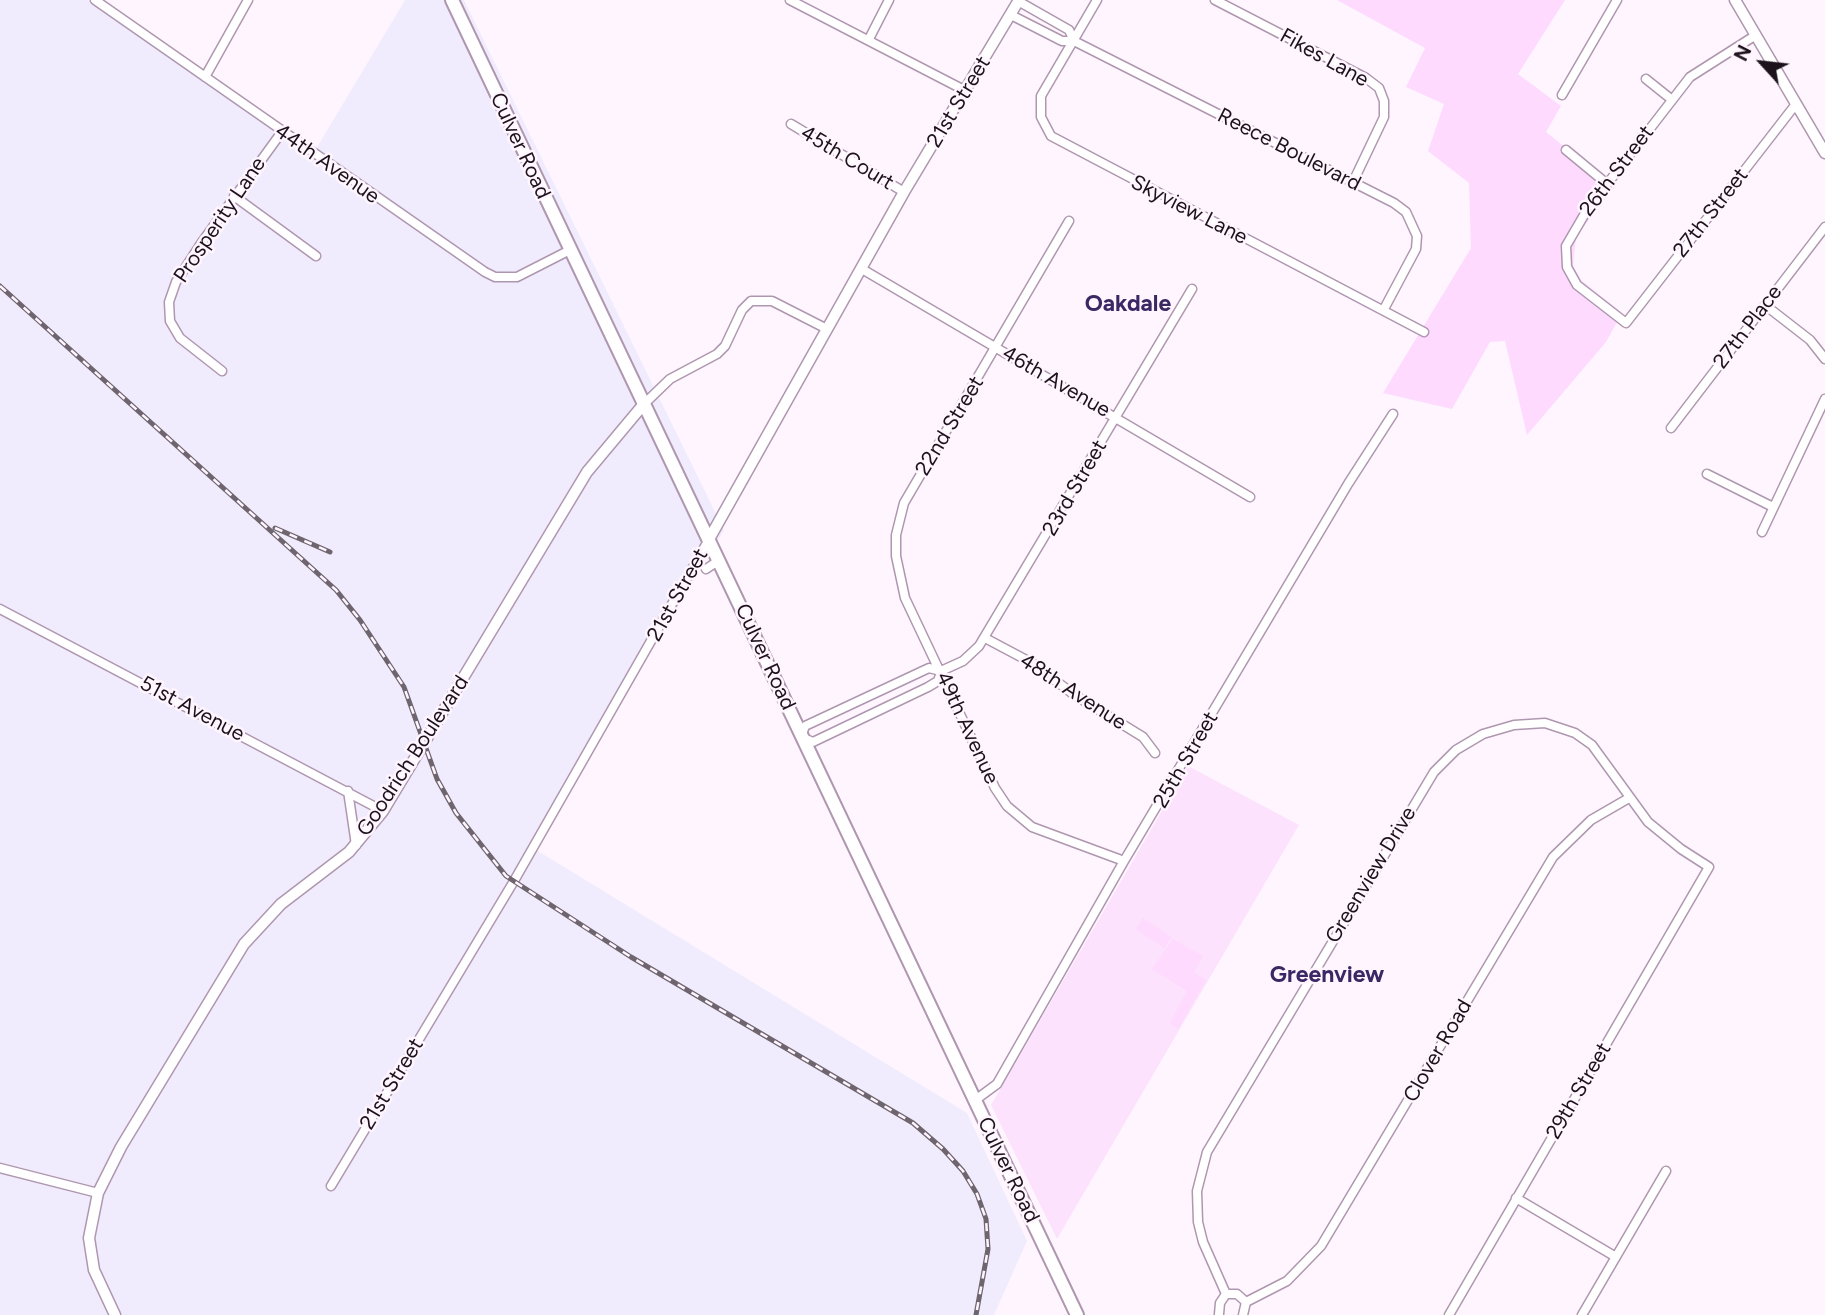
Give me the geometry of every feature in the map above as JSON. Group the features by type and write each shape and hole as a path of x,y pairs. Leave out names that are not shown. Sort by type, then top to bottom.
{"main road":[{"name":"Culver Road","path":"452,0 708,541 712,565 801,737 1077,1315"}],"street":[{"name":"44th Avenue","path":"95,0 281,133 495,277 517,277 570,250"},
{"path":"205,77 248,0"},
{"path":"790,0 966,91"},
{"path":"869,39 889,0"},
{"path":"1074,41 1097,0"},
{"name":"Fikes Lane","path":"1215,0 1366,78 1378,88 1384,101 1384,117 1353,182"},
{"path":"1562,95 1617,0"},
{"path":"1735,0 1825,153"},
{"name":"Reece Boulevard","path":"1019,1 1069,30 1074,41"},
{"name":"21st Street","path":"331,1186 514,881 904,192 1019,1"},
{"name":"Reece Boulevard","path":"1011,15 1062,41 1074,41 1353,182 1406,212 1417,236 1416,249 1384,310"},
{"name":"26th Street","path":"1566,246 1575,227 1606,183 1690,77 1756,35"},
{"name":"Skyview Lane","path":"1074,41 1041,96 1041,117 1051,136 1424,332"},
{"path":"1646,79 1671,99"},
{"name":"27th Street","path":"1566,246 1567,267 1577,285 1626,323 1796,104"},
{"name":"45th Court","path":"791,124 904,192"},
{"name":"Prosperity Lane","path":"222,371 180,338 170,321 169,302 176,282 234,196 281,133"},
{"path":"1566,150 1606,183"},
{"path":"234,196 316,256"},
{"name":"22nd Street","path":"899,524 904,503 1069,221"},
{"name":"27th Place","path":"1671,428 1825,227"},
{"name":"46th Avenue","path":"862,269 1117,416 1250,497"},
{"name":"23rd Street","path":"941,671 938,681 928,687 813,742 801,737 805,726 929,668 941,671 972,654 985,638 1192,289"},
{"path":"643,405 670,379 717,354 725,346 742,310 751,301 772,301 827,328"},
{"path":"1765,305 1811,340 1825,359"},
{"path":"1762,532 1825,399"},
{"name":"Goodrich Boulevard","path":"115,1315 101,1290 89,1249 90,1228 98,1193 121,1147 244,944 281,904 356,845 383,811 587,472 643,405"},
{"name":"25th Street","path":"974,1101 997,1084 1124,861 1348,484 1393,414"},
{"path":"1707,474 1773,508"},
{"name":"49th Avenue","path":"899,524 895,545 898,577 995,788 1014,814 1041,831 1124,861"},
{"name":"51st Avenue","path":"0,609 383,811"},
{"name":"48th Avenue","path":"985,638 1034,664 1073,694 1143,737 1155,753"},
{"name":"Greenview Drive","path":"1226,1294 1203,1242 1198,1222 1197,1191 1203,1161 1434,772 1456,750 1483,734 1514,726 1545,723 1575,733 1592,745 1629,798 1656,829 1709,867"},
{"path":"348,791 356,845"},
{"name":"Clover Road","path":"1246,1302 1287,1281 1321,1246 1553,856 1591,820 1629,798"},
{"name":"29th Street","path":"1449,1315 1709,867"},
{"path":"0,1168 98,1193"},
{"path":"1582,1315 1666,1171"},
{"path":"1516,1198 1616,1257"},
{"path":"1219,1315 1220,1303 1226,1294 1237,1294 1246,1302 1243,1315"}],"shaded area":[{"path":"0,0 88,0 313,154 405,0 464,0 724,530 533,848 967,1113 1027,1241 994,1315 0,1315"},
{"path":"1337,0 1565,0 1518,74 1561,106 1546,132 1615,187 1576,236 1573,266 1581,280 1622,313 1606,342 1527,435 1505,341 1490,342 1452,409 1383,393 1471,248 1469,183 1428,151 1444,104 1406,87 1425,48"},
{"path":"1188,766 1299,825 1057,1239 991,1105"},
{"path":"1143,918 1171,937 1164,948 1136,929"},
{"path":"1173,939 1203,956 1194,972 1206,980 1178,1029 1170,1023 1187,991 1152,969"}],"railway":[{"path":"0,286 336,590 360,620 404,687 437,779 456,813 506,876 631,957 913,1123 943,1149 963,1171 977,1194 986,1219 988,1249 976,1315"},
{"path":"275,528 330,552"}],"district":[{"name":"Oakdale","path":"1128,304"},
{"name":"Greenview","path":"1327,975"}]}
